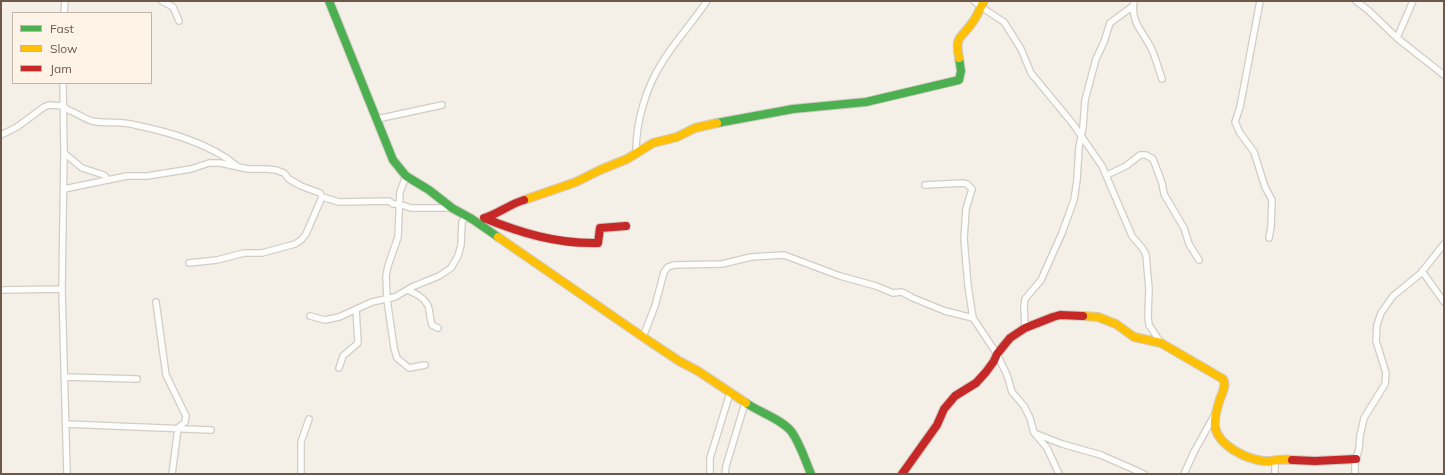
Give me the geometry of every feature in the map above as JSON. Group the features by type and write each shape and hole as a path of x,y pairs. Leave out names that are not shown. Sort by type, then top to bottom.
{"street":[{"path":"64,12 65,1"},
{"path":"162,1 173,6 179,21"},
{"path":"329,1 393,160 406,176 429,190 452,208 469,218 643,337 698,371 745,403 781,423 790,430 795,437 811,474"},
{"path":"636,152 636,135 639,121 652,82 662,63 707,1"},
{"path":"974,1 982,4 1004,22 1021,49 1032,73 1093,153 1107,175 1132,236 1146,255 1149,288 1149,325 1161,343"},
{"path":"1260,1 1236,122 1240,133 1254,152 1265,187 1272,200 1269,238"},
{"path":"1356,1 1368,10 1397,38 1444,75"},
{"path":"1397,38 1414,1"},
{"path":"310,316 325,320 339,317 372,302 395,297 439,276 451,268 458,256 461,245 462,222 469,218 484,218 491,216 514,203 576,182 627,159 653,142 677,137 694,128 705,125 793,109 866,102 958,80 961,71 957,47 958,38 966,30 982,4"},
{"path":"1134,4 1136,23 1152,50 1162,79"},
{"path":"1025,328 1025,299 1041,280 1062,233 1074,200 1085,100 1096,59 1104,42 1110,23 1134,4"},
{"path":"63,84 64,189 62,290 66,474"},
{"path":"377,119 442,105"},
{"path":"1,135 17,127 44,107 63,106 68,111 92,121 136,125 177,136 226,156 237,166"},
{"path":"64,153 82,168 104,175 108,180"},
{"path":"1107,175 1126,166 1140,155 1146,155 1153,159 1162,183 1164,194 1184,228 1189,244 1199,260"},
{"path":"64,189 133,176 148,176 191,169 215,163 248,169 266,169 284,173 289,179 301,186 320,193 322,197 339,202 389,201 393,204 399,204 411,208 452,208"},
{"path":"406,176 400,192 398,237 386,276 387,299 392,341 397,358 409,368 425,365"},
{"path":"925,185 963,183 967,184 972,189 966,209 964,238 968,286 973,318 997,354 1007,375 1012,392 1024,406 1030,418 1034,433 1047,448 1059,474"},
{"path":"389,201 400,192"},
{"path":"189,263 217,260 244,253 262,253 295,244 306,234 322,197"},
{"path":"484,218 540,239 585,244 598,243 600,228 626,226"},
{"path":"1355,474 1354,470 1356,459 1360,450 1360,436 1364,418 1385,384 1386,378 1386,373 1376,341 1377,325 1381,313 1393,296 1422,271 1444,244"},
{"path":"643,337 655,306 664,272 668,267 674,265 722,264 751,257 773,255 784,255 840,276 876,286 893,293 902,292 945,311 973,318"},
{"path":"1422,271 1444,302"},
{"path":"1,290 62,290"},
{"path":"407,290 418,295 428,306 432,325 438,328"},
{"path":"156,302 166,375 186,416 184,422 178,428 172,474"},
{"path":"339,368 343,356 358,343 356,309"},
{"path":"902,474 937,425 944,409 955,396 976,383 986,372 997,354 1010,338 1025,328 1060,315 1098,317 1116,324 1134,337 1161,343 1224,380 1225,385 1216,413 1194,452 1184,474"},
{"path":"64,377 137,379"},
{"path":"710,474 710,458 730,393"},
{"path":"725,474 726,466 745,403"},
{"path":"1216,413 1215,427 1225,444 1234,450 1259,460 1266,461 1285,459 1303,462 1356,459"},
{"path":"301,474 301,442 309,419"},
{"path":"66,424 211,430"},
{"path":"1034,433 1062,444 1101,455 1144,474"},
{"path":"1275,460 1275,474"}],"traffic: fast":[{"path":"329,1 393,160 406,176 429,190 452,208 472,219 498,237"},
{"path":"717,123 793,109 866,102 959,80 961,71 959,58"},
{"path":"746,403 782,423 791,431 800,446 811,474"}],"traffic: slow":[{"path":"959,58 958,41 974,21 984,1"},
{"path":"524,200 576,182 627,159 653,143 677,137 695,128 717,123"},
{"path":"498,237 643,337 746,403"},
{"path":"1083,316 1098,317 1116,324 1134,337 1161,343 1223,379 1224,386 1215,417 1215,427 1222,440 1228,446 1249,458 1267,461 1285,459 1292,460"}],"traffic: jam":[{"path":"524,200 484,218 526,233 568,242 583,243 598,243 600,228 626,226"},
{"path":"902,474 937,425 944,409 955,396 976,383 986,372 997,354 1010,338 1025,328 1053,317 1060,315 1083,316"},
{"path":"1292,460 1315,461 1356,459"}]}
